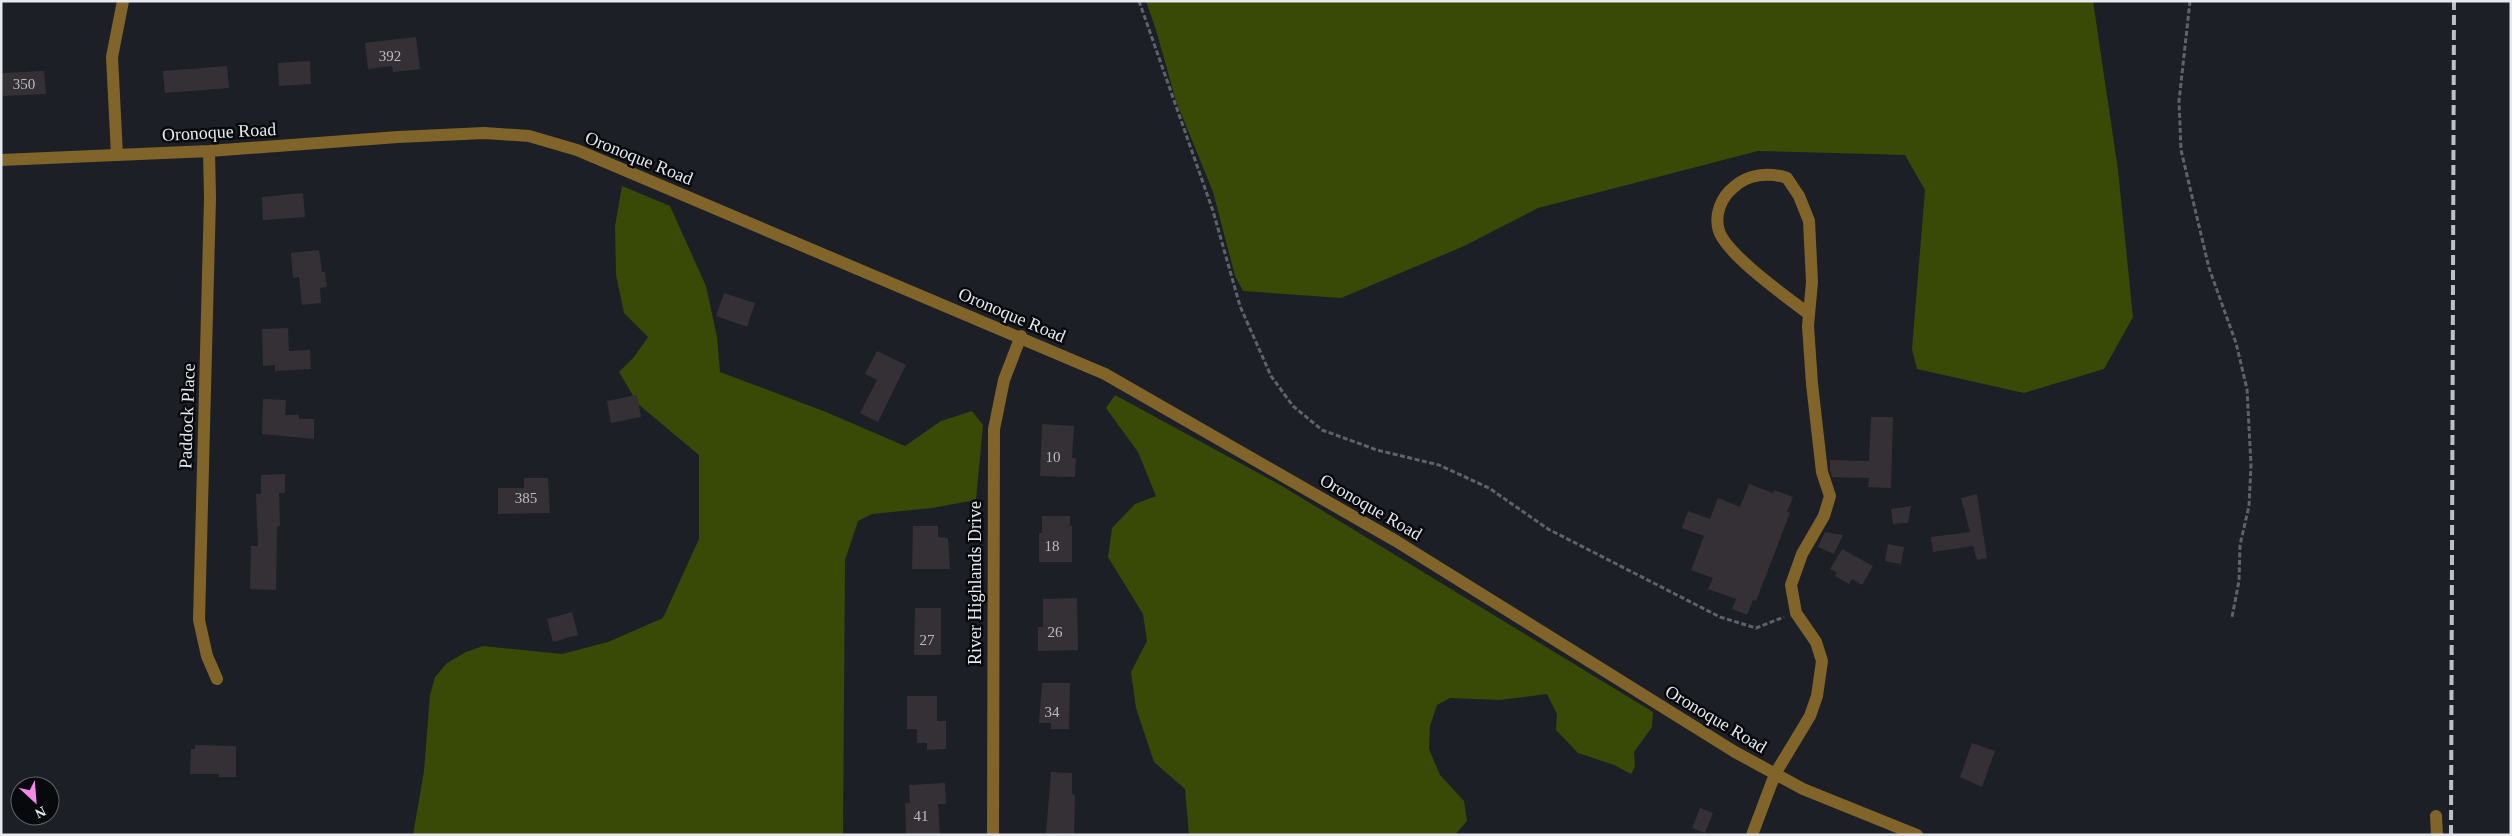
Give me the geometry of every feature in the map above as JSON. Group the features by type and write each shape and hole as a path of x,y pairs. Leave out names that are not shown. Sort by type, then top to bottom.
{"street":[{"path":"117,155 112,56 123,1"},
{"name":"Oronoque Road","path":"1,160 210,150 454,134 529,136 577,150 1021,336 1106,374 1342,510 1462,582 1735,752 1803,789 1917,835"},
{"name":"Paddock Place","path":"210,150 199,620 207,656 217,679"},
{"path":"1752,835 1775,774 1810,716 1817,696 1822,661 1816,642 1796,613 1791,585 1802,554 1824,516 1830,496 1822,472 1811,374 1809,314 1812,282 1809,221 1799,196 1787,178 1776,174 1744,178 1730,189 1719,205 1719,232 1743,260 1775,289 1809,314"},
{"name":"River Highlands Drive","path":"993,835 994,429 1004,380 1021,336"},
{"path":"2436,816 2437,835"}],"path":[{"path":"1139,1 1212,211 1240,306 1271,376 1292,406 1322,430 1377,450 1439,465 1489,488 1548,529 1720,617 1756,628 1796,613"},
{"path":"2190,1 2179,101 2181,150 2209,268 2236,343 2247,389 2252,465 2250,506 2240,545 2239,581 2232,617"}],"green space":[{"path":"1146,1 2093,1 2118,170 2133,317 2104,369 2024,393 1917,369 1912,349 1925,190 1905,155 1758,151 1538,208 1462,247 1341,298 1243,291 1235,276 1213,192 1176,101"},
{"path":"622,186 670,206 706,286 717,337 720,372 826,412 905,446 941,421 972,411 983,425 976,500 932,508 872,514 858,521 845,560 843,835 413,835 424,771 430,695 435,677 447,663 466,652 483,646 562,654 608,642 663,618 699,539 699,455 638,404 619,372 634,357 648,337 624,313 616,275 615,226"},
{"path":"1115,395 1282,486 1653,712 1652,727 1634,752 1635,767 1631,774 1614,765 1578,753 1556,730 1557,714 1547,694 1499,700 1450,698 1437,705 1430,726 1429,749 1440,775 1464,801 1467,821 1455,835 1189,835 1185,789 1154,762 1136,708 1131,672 1147,641 1143,614 1108,557 1112,528 1135,504 1156,496 1138,452 1106,408"}],"building":[{"path":"416,37 420,69 393,72 392,66 368,69 365,43"},
{"path":"310,61 311,84 279,86 278,63"},
{"path":"227,66 229,88 165,93 163,71"},
{"path":"44,71 46,94 3,96 2,73"},
{"path":"303,193 305,217 263,220 262,197"},
{"path":"319,250 322,272 325,272 327,287 320,288 321,303 302,305 299,277 293,278 291,253"},
{"path":"724,293 755,303 747,327 716,316"},
{"path":"288,328 289,351 310,350 311,369 275,371 275,365 263,366 262,329"},
{"path":"877,351 906,365 878,422 860,413 877,380 865,374"},
{"path":"637,395 641,417 611,423 607,401"},
{"path":"263,399 286,400 285,415 299,415 299,419 314,419 314,439 262,434"},
{"path":"1871,417 1893,417 1891,488 1868,487 1869,478 1832,477 1830,470 1830,460 1869,461"},
{"path":"1042,424 1074,426 1072,458 1076,458 1075,477 1040,476"},
{"path":"285,474 285,493 279,493 280,526 277,527 276,590 250,589 251,546 258,546 256,494 261,494 261,475"},
{"path":"524,478 548,478 550,513 498,514 498,488 524,488"},
{"path":"1749,484 1773,493 1774,490 1793,497 1787,512 1790,513 1756,601 1753,600 1747,615 1732,609 1736,599 1708,589 1713,578 1691,570 1704,536 1682,528 1688,511 1710,519 1718,498 1740,507"},
{"path":"1977,494 1987,558 1977,560 1973,546 1933,552 1931,537 1970,532 1961,498"},
{"path":"1911,506 1908,523 1893,524 1891,509"},
{"path":"1042,516 1070,516 1070,526 1072,526 1072,562 1039,562 1039,533 1042,533"},
{"path":"913,526 938,526 938,537 948,538 950,569 912,569"},
{"path":"1825,532 1843,535 1834,554 1818,547"},
{"path":"1888,544 1904,547 1901,564 1885,561"},
{"path":"1842,549 1873,566 1862,585 1852,579 1849,584 1835,576 1837,573 1830,569"},
{"path":"1077,598 1078,650 1038,651 1038,627 1043,627 1043,599"},
{"path":"915,608 941,608 941,655 914,655"},
{"path":"572,612 578,635 553,642 547,619"},
{"path":"1042,683 1070,683 1069,729 1051,729 1051,723 1039,723"},
{"path":"907,696 937,696 937,721 946,721 946,749 927,750 927,743 917,743 917,729 907,729"},
{"path":"1972,743 1995,751 1982,787 1960,777"},
{"path":"195,745 236,746 236,777 219,777 219,774 190,774 191,749 195,749"},
{"path":"1051,772 1072,773 1072,794 1075,795 1074,834 1046,833"},
{"path":"945,783 946,804 938,804 940,835 906,835 905,803 910,803 909,785"},
{"path":"1700,808 1713,813 1705,833 1692,828"}],"railway":[{"path":"2451,835 2454,1"}]}
